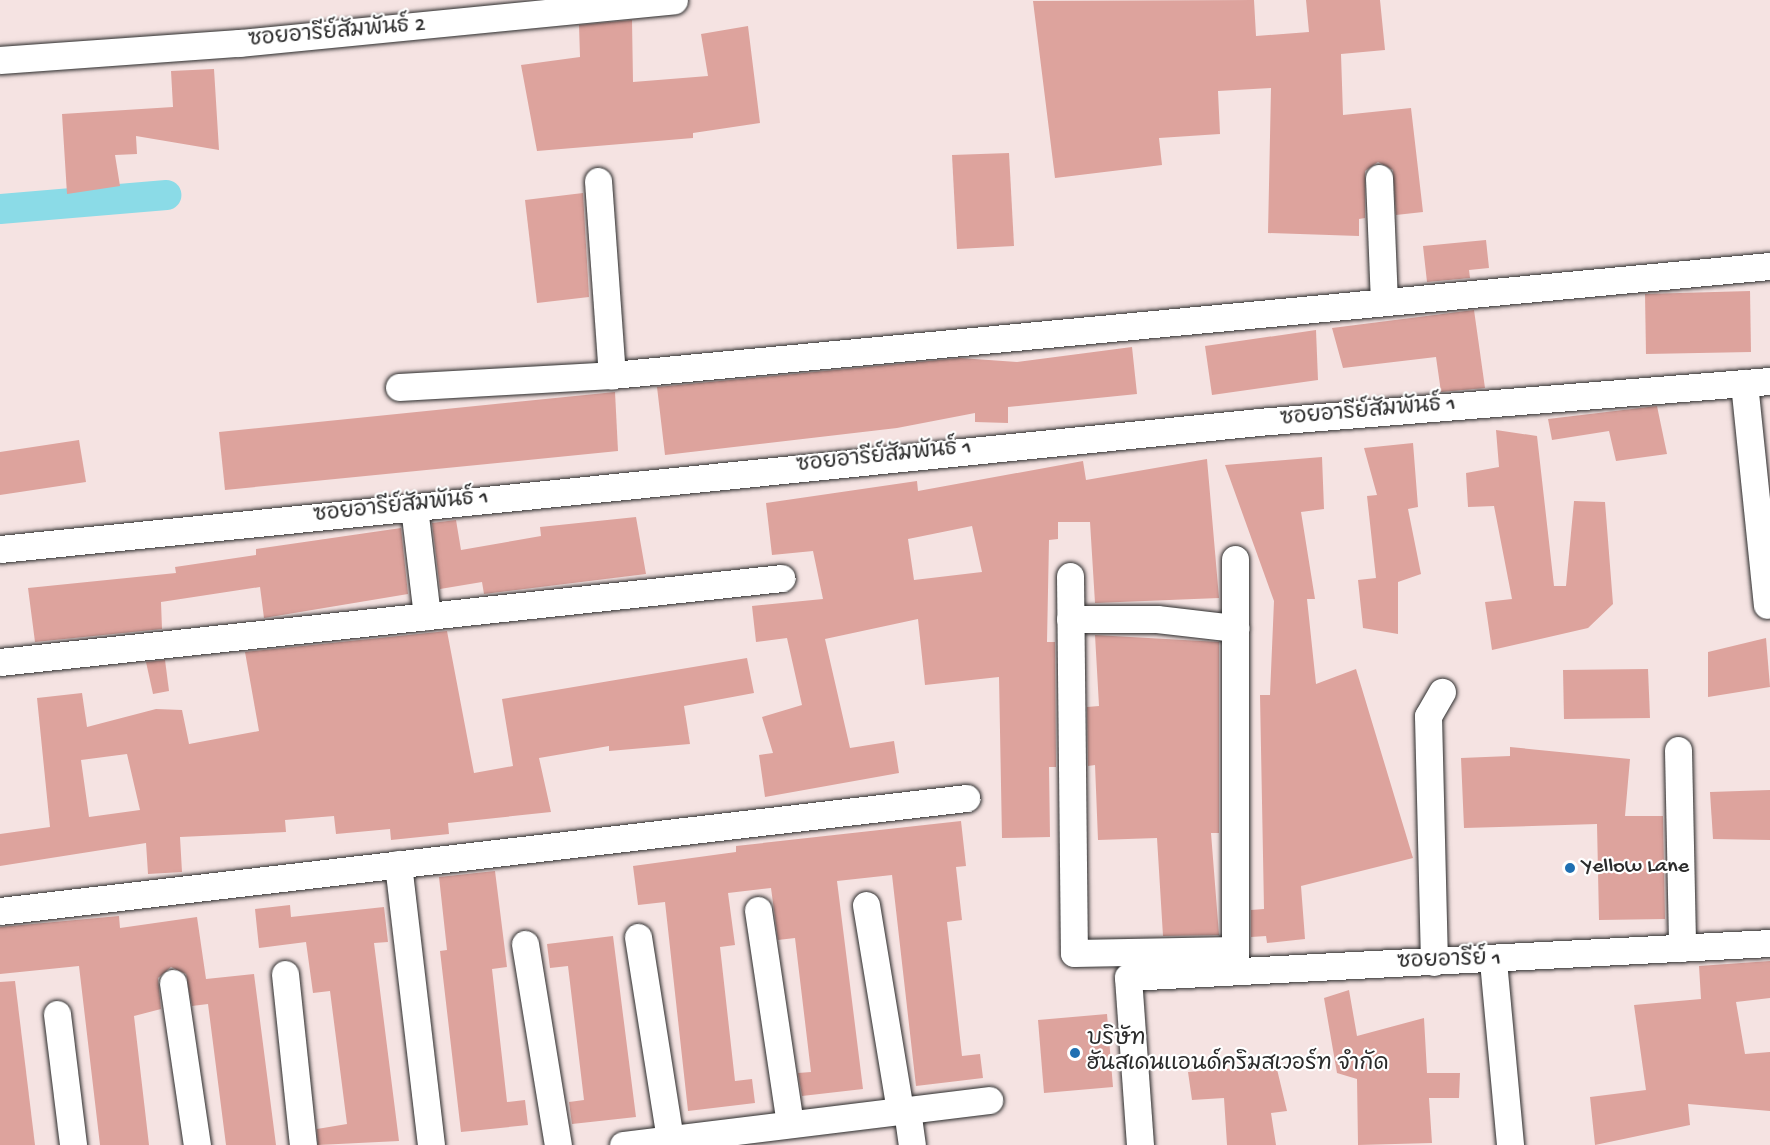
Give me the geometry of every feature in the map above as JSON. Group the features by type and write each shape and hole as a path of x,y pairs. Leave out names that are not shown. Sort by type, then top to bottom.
{"street":[{"name":"ซอยอารีย์สัมพันธ์ 2","path":"0,60 310,37 674,0"},
{"path":"1379,178 1384,302"},
{"path":"598,181 612,375"},
{"path":"399,387 612,375 1770,266"},
{"path":"1757,382 1767,605"},
{"name":"ซอยอารีย์สัมพันธ์ 1","path":"0,549 1258,422 1757,382"},
{"path":"414,507 427,616"},
{"path":"1235,559 1235,959"},
{"path":"1070,576 1074,953 1192,962"},
{"path":"0,662 782,578"},
{"path":"1070,619 1157,618 1235,628"},
{"path":"1434,962 1428,716 1442,692"},
{"path":"1678,750 1682,948"},
{"path":"0,911 966,798"},
{"path":"398,864 431,1145"},
{"path":"866,905 912,1145"},
{"path":"758,910 774,1132"},
{"path":"638,937 670,1139"},
{"name":"ซอยอารีย์ 1","path":"1140,1145 1128,977 1192,962 1235,959 1493,961 1770,943"},
{"path":"525,944 558,1145"},
{"path":"1493,961 1510,1145"},
{"path":"285,974 303,1145"},
{"path":"173,983 197,1145"},
{"path":"57,1014 73,1145"},
{"path":"634,1144 670,1139 774,1132 904,1110 989,1100"}],"building":[{"path":"1254,0 1256,36 1309,32 1306,0 1380,0 1385,50 1341,54 1343,115 1411,108 1423,212 1396,215 1393,170 1378,162 1365,171 1365,218 1359,219 1359,236 1268,233 1271,88 1218,91 1220,134 1159,138 1162,165 1055,178 1033,1"},
{"path":"632,20 633,82 708,76 701,34 748,26 760,123 693,133 693,138 537,151 521,65 580,57 579,25"},
{"path":"214,69 219,150 136,136 137,154 115,155 120,186 67,194 62,114 173,107 171,71"},
{"path":"1009,153 1014,246 957,249 952,155"},
{"path":"583,193 589,297 537,303 525,200"},
{"path":"1486,240 1489,268 1469,270 1470,278 1427,282 1423,246"},
{"path":"1750,291 1751,352 1646,354 1645,294"},
{"path":"1474,310 1485,388 1441,392 1436,357 1343,368 1332,328"},
{"path":"1316,330 1318,380 1212,395 1205,346"},
{"path":"1132,347 1137,394 1008,407 1008,423 975,422 975,413 897,428 665,455 657,387 960,358 1017,362"},
{"path":"615,392 618,451 225,490 219,432"},
{"path":"1657,406 1667,454 1616,461 1609,431 1552,440 1548,419"},
{"path":"1496,430 1537,436 1554,586 1566,586 1574,501 1605,502 1613,604 1588,628 1492,650 1485,602 1512,599 1494,506 1468,507 1466,473 1499,467"},
{"path":"79,440 86,482 0,495 0,452"},
{"path":"1413,443 1418,507 1408,509 1421,574 1398,582 1398,634 1363,628 1358,580 1376,578 1367,496 1377,495 1364,448"},
{"path":"1322,457 1324,509 1301,512 1315,599 1307,599 1316,684 1356,669 1413,858 1301,886 1305,939 1267,943 1266,936 1251,937 1251,910 1264,909 1260,695 1270,695 1274,601 1225,465"},
{"path":"1207,459 1219,598 1095,603 1090,522 1058,522 1058,539 1049,540 1047,642 1055,642 1056,767 1049,767 1050,837 1002,838 999,677 925,685 918,619 825,639 850,748 894,741 899,773 765,797 759,755 773,753 762,717 802,705 787,638 756,642 752,606 823,599 813,551 772,555 766,503 917,481 918,491 1083,461 1086,480","holes":["972,526 982,572 914,580 908,539"]},
{"path":"636,517 646,574 484,594 482,582 440,589 432,523 456,520 461,550 541,536 540,527"},
{"path":"401,528 408,594 264,618 260,587 161,602 162,629 35,642 28,588 176,573 175,567 256,555 256,549"},
{"path":"447,631 474,773 513,766 502,699 747,658 754,693 684,706 690,744 609,751 609,746 539,758 551,812 448,823 449,834 391,840 390,829 336,834 334,816 285,820 286,832 180,837 182,872 148,874 146,843 0,866 0,834 50,827 37,698 82,693 87,727 156,709 182,710 189,744 259,731 245,652","holes":["127,754 140,810 89,817 81,760"]},
{"path":"1095,635 1219,642 1219,833 1211,833 1219,935 1163,936 1157,838 1098,840 1095,765 1088,766 1087,707 1099,706"},
{"path":"1766,638 1770,687 1708,697 1708,652"},
{"path":"165,660 169,691 153,694 146,662"},
{"path":"1648,669 1650,718 1564,719 1563,670"},
{"path":"1510,747 1630,759 1625,816 1663,816 1665,919 1599,920 1597,824 1464,828 1461,758 1510,756"},
{"path":"1770,790 1770,840 1713,839 1710,792"},
{"path":"961,821 966,866 956,867 962,920 947,922 962,1056 980,1054 983,1078 916,1086 892,875 837,881 863,1089 802,1096 798,1073 811,1072 795,938 778,940 771,888 728,893 735,945 720,947 735,1081 752,1079 755,1103 688,1111 665,902 638,905 633,866 736,852 736,846"},
{"path":"495,871 507,967 492,969 507,1102 525,1100 528,1125 461,1132 440,951 447,950 439,877"},
{"path":"290,905 291,917 384,907 388,942 374,943 399,1141 318,1145 317,1129 347,1124 330,991 313,993 306,942 259,948 255,909"},
{"path":"119,916 120,928 197,917 206,979 254,974 276,1145 226,1145 208,1004 192,1006 186,974 171,967 158,978 161,1009 134,1016 149,1145 100,1145 79,966 0,974 0,927"},
{"path":"613,936 636,1117 572,1124 569,1102 584,1100 568,966 550,968 547,944"},
{"path":"1770,961 1770,998 1736,1002 1745,1054 1770,1052 1770,1111 1688,1104 1690,1125 1595,1145 1590,1097 1646,1090 1634,1005 1701,999 1699,966"},
{"path":"15,981 35,1145 0,1145 0,982"},
{"path":"1349,990 1357,1036 1424,1018 1427,1073 1460,1073 1459,1098 1429,1098 1432,1143 1358,1145 1357,1079 1337,1073 1324,998"},
{"name":"บริษัท ฮันสเดนแอนด์คริมสเวอร์ท จำกัด","path":"1107,1014 1113,1087 1044,1093 1038,1020"},
{"path":"1276,1065 1287,1111 1271,1113 1276,1145 1227,1145 1224,1098 1192,1100 1188,1072"}],"waterway":[{"path":"0,209 166,195"}],"place":[{"name":"Yellow Lane","path":"1570,868"},
{"name":"บริษัท ฮันสเดนแอนด์คริมสเวอร์ท จำกัด","path":"1075,1053"}]}
